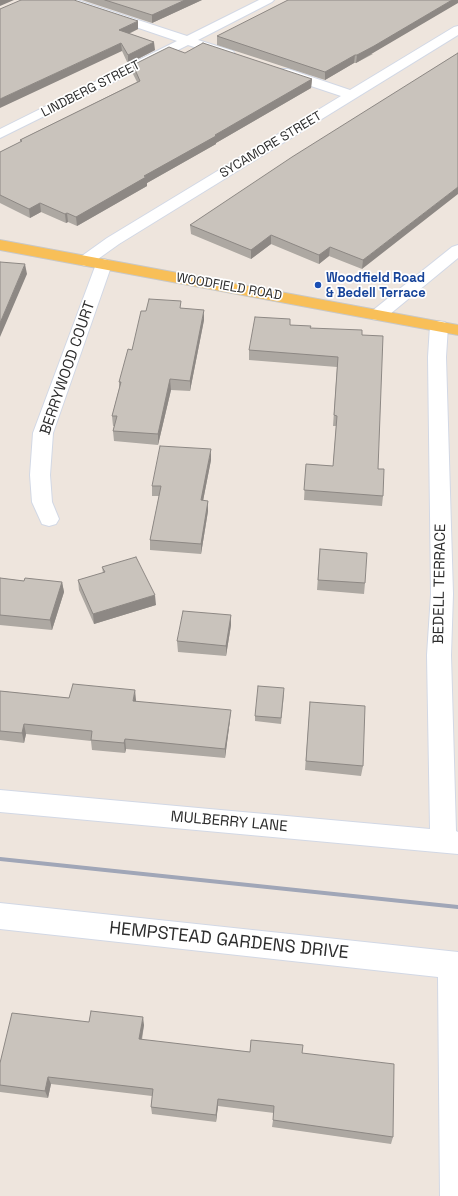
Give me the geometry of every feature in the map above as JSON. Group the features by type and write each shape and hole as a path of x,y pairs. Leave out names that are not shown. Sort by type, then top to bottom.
{"main road":[{"name":"WOODFIELD ROAD","path":"0,245 449,328"}],"street":[{"path":"66,0 240,58"},
{"name":"LINDBERG STREET","path":"0,134 268,0"},
{"name":"SYCAMORE STREET","path":"86,261 113,241 458,30"},
{"path":"270,68 352,95"},
{"path":"378,315 458,250"},
{"name":"BERRYWOOD COURT","path":"49,519 42,502 40,474 43,433 104,264"},
{"name":"BEDELL TERRACE","path":"449,328 438,357 450,595 439,655 450,843"},
{"name":"MULBERRY LANE","path":"0,801 450,843"},
{"name":"HEMPSTEAD GARDENS DRIVE","path":"0,916 455,965"},
{"path":"455,965 456,1196"}],"building":[{"path":"21,0 74,0 138,21 119,30 154,42 128,55 121,43 0,99 0,9"},
{"path":"105,0 185,0 152,15"},
{"path":"288,0 452,0 374,46 325,72 217,36"},
{"path":"203,43 312,79 76,217 40,203 29,209 0,195 0,152 22,141 20,140 140,81 133,65 169,47 185,53"},
{"path":"458,53 458,187 363,260 330,247 319,255 271,235 251,250 190,225 292,157"},
{"path":"0,262 25,264 0,323"},
{"path":"149,299 181,301 180,308 204,310 190,381 170,379 158,434 113,431 117,416 112,416 128,349 132,350 141,311 146,311"},
{"path":"255,317 290,319 290,325 311,326 310,328 362,330 362,335 383,336 378,469 384,469 383,496 304,490 306,464 333,466 337,416 334,415 338,357 249,350"},
{"path":"160,446 211,449 201,500 208,501 201,544 150,540 161,486 152,486"},
{"path":"320,549 367,553 365,583 318,580"},
{"path":"136,557 155,595 93,614 78,580 105,572 102,567"},
{"path":"0,578 24,581 25,578 62,582 50,620 0,615"},
{"path":"183,611 231,615 226,646 177,641"},
{"path":"73,684 135,690 133,701 231,710 225,749 125,739 124,743 91,740 92,731 24,724 22,733 0,731 0,691 69,698"},
{"path":"258,686 284,688 281,718 255,716"},
{"path":"310,702 365,706 363,766 306,761"},
{"path":"91,1011 143,1017 139,1039 250,1052 251,1040 303,1045 302,1053 394,1064 393,1137 273,1120 274,1106 218,1099 216,1115 151,1107 153,1089 48,1077 45,1091 0,1085 0,1063 12,1013 89,1022"}],"railway":[{"path":"0,859 458,907"}],"place":[{"name":"Woodfield Road & Bedell Terrace","path":"318,285"}]}
